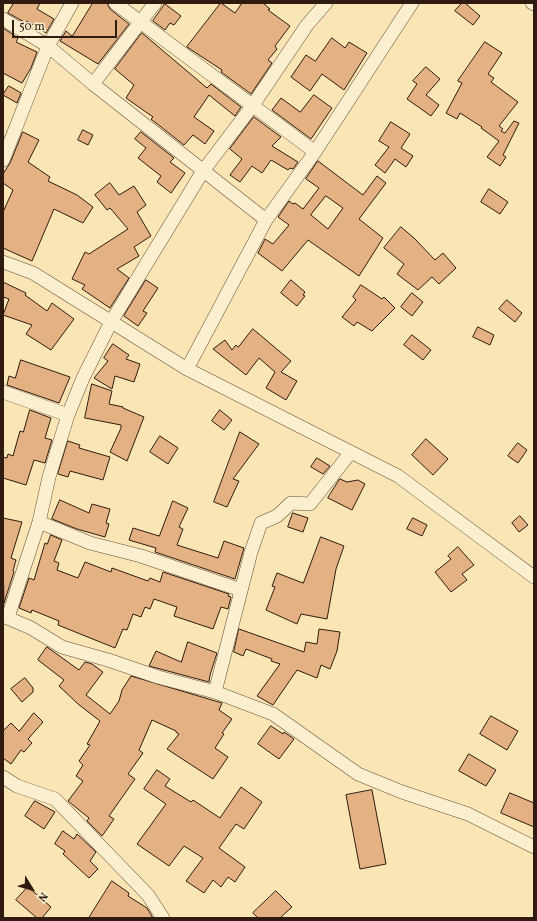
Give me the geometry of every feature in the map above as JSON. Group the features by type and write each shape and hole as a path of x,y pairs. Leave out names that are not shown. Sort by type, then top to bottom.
{"street":[{"path":"4,153 48,46 72,3"},
{"path":"115,3 314,152"},
{"path":"93,84 142,22 155,3"},
{"path":"326,3 307,25 253,105 203,171 111,322 83,378 68,415 49,477 38,522 5,616 31,628 62,647 108,660 158,677 215,692 273,714 358,774 402,792 468,814 534,847"},
{"path":"187,369 266,220 314,152 412,3"},
{"path":"3,19 48,46 93,84 266,220"},
{"path":"3,262 34,273 187,369 398,476 534,577"},
{"path":"3,392 68,415"},
{"path":"215,692 250,552 261,523 277,516 291,503 310,504 351,452"},
{"path":"38,522 90,542 141,556 241,590"},
{"path":"3,777 17,786 55,799 148,895 164,918"}],"building":[{"path":"14,3 40,3 37,9 54,19 46,33 27,21 26,23 8,13"},
{"path":"93,3 107,3 110,9 129,24 98,64 60,41 66,31 72,36"},
{"path":"221,3 235,13 242,3 263,3 270,9 268,10 290,26 275,46 277,49 268,60 272,63 251,94 221,72 222,70 187,47"},
{"path":"462,3 465,3 480,16 473,25 455,11"},
{"path":"165,4 181,16 174,25 170,23 165,30 153,21"},
{"path":"3,28 18,38 16,42 37,52 31,68 22,83 3,73"},
{"path":"142,33 207,88 211,84 241,107 235,116 209,95 194,117 214,131 205,144 193,135 184,145 151,119 153,117 126,98 134,85 115,69"},
{"path":"332,38 345,48 349,42 367,53 344,90 322,74 310,91 291,77 306,55 315,61"},
{"path":"485,42 502,53 488,74 494,78 491,82 518,102 499,126 503,129 501,131 505,133 514,121 519,123 503,155 506,157 500,166 487,157 499,141 481,128 482,127 460,113 457,119 446,113 462,83 458,81"},
{"path":"426,67 440,79 426,95 439,105 431,116 407,99 417,84 413,81"},
{"path":"9,86 21,93 17,103 3,95"},
{"path":"314,95 332,108 311,139 272,110 281,98 300,112"},
{"path":"254,117 281,137 272,146 298,162 293,169 290,168 288,170 271,160 262,173 252,166 240,182 230,175 242,159 230,149"},
{"path":"391,122 410,134 401,148 413,156 406,167 395,159 385,173 375,165 389,147 379,141"},
{"path":"83,130 93,135 88,145 78,140"},
{"path":"23,132 39,140 28,162 50,177 48,181 77,195 93,207 83,223 54,209 32,261 3,248 3,212 13,190 3,183 3,174 10,163"},
{"path":"141,132 174,158 170,162 185,173 171,193 157,182 161,176 138,158 146,148 135,139"},
{"path":"318,161 363,195 377,176 386,183 359,219 383,238 359,276 308,240 282,271 258,253 265,239 273,244 289,225 278,217 289,201 293,204 295,203 303,209 319,188 306,179","holes":["326,196 343,208 328,229 311,215"]},
{"path":"110,183 119,195 134,186 146,205 137,212 151,236 134,247 139,256 117,269 129,278 110,308 82,289 85,285 72,279 85,252 89,254 128,229 110,208 107,210 95,195"},
{"path":"489,189 508,202 500,214 481,202"},
{"path":"401,227 435,260 443,253 456,268 439,284 432,277 418,290 397,274 404,264 384,248"},
{"path":"146,280 158,288 143,311 147,313 138,326 124,316"},
{"path":"291,280 305,292 303,295 305,296 297,306 281,293"},
{"path":"3,282 26,293 25,295 47,311 52,303 74,319 51,350 26,334 32,325 3,315 9,299 3,297"},
{"path":"361,285 382,299 384,297 395,308 372,331 357,322 354,326 342,317 356,300 353,297"},
{"path":"412,293 423,302 412,316 401,307"},
{"path":"507,300 522,313 515,322 499,309"},
{"path":"478,327 494,335 490,345 473,337"},
{"path":"253,329 291,361 281,372 297,381 286,400 266,388 275,372 259,358 246,375 213,349 225,340 232,350 236,345 238,347"},
{"path":"412,335 431,350 423,360 404,345"},
{"path":"113,344 129,355 126,359 140,364 134,382 115,376 112,389 94,378 108,361 104,358"},
{"path":"21,360 70,377 59,403 7,385 9,376 15,378"},
{"path":"92,384 112,391 109,404 123,407 144,417 127,461 110,452 121,425 85,418"},
{"path":"30,410 51,418 45,438 52,440 45,463 34,460 26,485 3,478 3,457 7,458 8,454 13,456 20,431 23,432"},
{"path":"220,410 232,420 224,430 212,421"},
{"path":"240,432 259,444 233,479 239,481 227,507 214,502"},
{"path":"160,436 178,448 168,464 150,452"},
{"path":"426,439 448,459 433,475 412,455"},
{"path":"68,441 80,445 79,448 110,457 103,480 70,471 68,477 58,474"},
{"path":"518,443 527,450 518,463 508,456"},
{"path":"317,458 330,466 323,474 311,467"},
{"path":"340,479 347,482 358,480 365,484 352,510 328,498"},
{"path":"60,500 89,513 92,504 110,509 106,523 109,524 105,537 77,529 52,519"},
{"path":"173,501 188,508 179,527 183,529 177,545 218,558 224,541 244,548 235,579 155,552 156,548 129,540 133,528 159,536"},
{"path":"293,513 308,518 303,532 288,527"},
{"path":"520,516 528,525 519,532 512,523"},
{"path":"3,518 22,522 11,558 16,560 14,572 4,603"},
{"path":"413,518 427,525 422,536 407,529"},
{"path":"51,535 62,540 54,561 59,563 57,570 78,578 85,562 111,572 112,568 148,581 150,578 160,582 163,572 229,594 228,596 231,597 228,609 221,607 213,629 174,616 177,607 154,599 150,609 145,607 141,617 133,614 127,630 123,629 115,648 58,625 59,621 32,610 31,613 19,608 29,578 34,580 45,543 47,544"},
{"path":"321,537 344,546 336,569 327,619 301,614 297,624 266,610 275,587 272,586 277,573 303,583"},
{"path":"458,547 474,565 462,574 467,580 451,592 435,572 451,559 448,556"},
{"path":"239,629 304,652 306,642 317,644 319,629 340,632 337,651 330,669 321,665 317,678 297,670 273,705 257,696 280,664 271,661 272,659 246,649 243,656 234,652"},
{"path":"188,642 217,653 209,682 149,666 156,651 181,662"},
{"path":"47,647 79,670 85,662 92,664 103,672 86,695 110,714 119,701 122,690 131,676 222,703 219,710 232,719 222,733 224,734 215,748 228,757 213,779 167,749 179,734 176,731 152,720 139,750 143,753 128,774 135,779 109,816 114,819 102,836 87,821 89,818 68,801 83,781 76,776 83,765 79,761 90,745 87,744 100,721 78,704 59,686 64,680 38,660"},
{"path":"25,678 33,688 33,692 22,702 11,689"},
{"path":"34,713 43,722 28,739 32,743 24,752 21,750 11,764 3,758 3,731 11,723 19,731"},
{"path":"491,716 518,731 507,750 480,734"},
{"path":"271,726 294,739 279,759 258,744"},
{"path":"469,754 496,770 486,786 459,771"},
{"path":"157,770 170,779 165,786 191,802 193,800 220,818 241,787 262,802 244,829 236,824 219,848 245,867 235,882 228,877 221,887 213,880 204,893 186,881 203,858 184,846 169,866 137,844 166,804 144,789"},
{"path":"372,790 386,864 360,869 346,795"},
{"path":"510,793 534,803 534,827 501,813"},
{"path":"35,801 55,812 44,829 25,816"},
{"path":"63,831 74,839 77,834 96,852 90,861 98,869 89,878 63,854 65,851 55,844"},
{"path":"112,881 129,893 128,896 147,908 153,918 89,918"},
{"path":"28,887 51,907 42,918 37,918 16,900"},
{"path":"276,891 292,907 280,918 258,918 253,913"}]}
